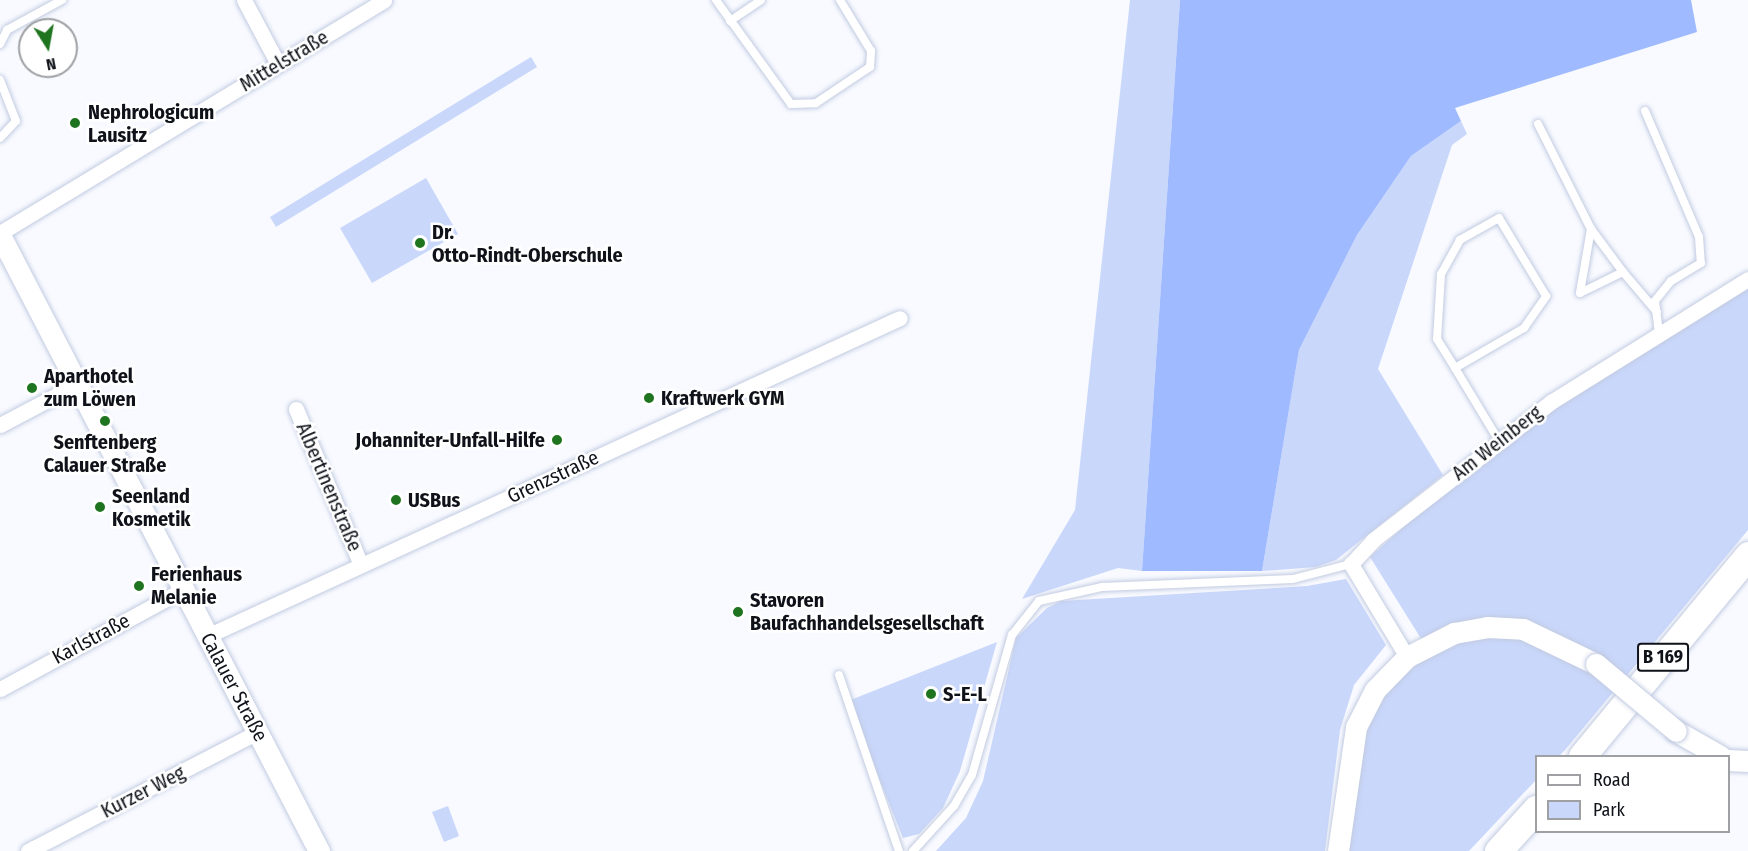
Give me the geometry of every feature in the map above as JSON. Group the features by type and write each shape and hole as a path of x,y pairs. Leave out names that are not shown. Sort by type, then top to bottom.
{"highway":[{"name":"B 169","path":"1583,755 1748,555"},
{"path":"1498,851 1535,810"}],"street":[{"path":"244,0 278,64"},
{"name":"Mittelstraße","path":"0,234 384,0"},
{"name":"Calauer Straße","path":"0,234 75,385 319,851"},
{"name":"Am Weinberg","path":"1351,564 1373,540 1551,402 1748,279"},
{"name":"Grenzstraße","path":"207,636 900,318"},
{"path":"0,425 75,385"},
{"name":"Albertinenstraße","path":"296,409 362,565"},
{"path":"1351,564 1407,657"},
{"name":"Karlstraße","path":"0,689 182,590"},
{"path":"1338,851 1356,727 1375,690 1407,657 1454,633 1487,627 1523,629 1596,664 1676,731 1718,755"},
{"name":"Kurzer Weg","path":"28,851 258,732"},
{"path":"1730,760 1748,761"}],"lane":[{"path":"0,44 7,30 63,0"},
{"path":"716,0 791,104 816,103 870,67 871,51 840,0"},
{"path":"730,21 761,0"},
{"path":"0,80 16,121 0,138"},
{"path":"1645,111 1699,237 1701,263 1671,281 1655,301 1659,334"},
{"path":"1538,124 1591,229 1657,312"},
{"path":"1455,368 1524,328 1546,296 1499,218 1460,240 1441,274 1437,339 1499,441"},
{"path":"1591,229 1580,293 1623,272"},
{"path":"913,851 954,807 972,775 1012,634 1039,601 1102,587 1293,579 1351,564"},
{"path":"839,675 899,851"}],"green space":[{"path":"1130,0 1180,0 1142,571 1118,568 1022,599 1075,510"},
{"path":"531,57 537,67 276,227 270,217"},
{"path":"1461,121 1467,134 1452,145 1378,369 1443,475 1336,560 1316,567 1262,571 1299,350 1357,235 1411,156"},
{"path":"426,178 458,234 372,283 340,228"},
{"path":"1748,279 1748,530 1565,750 1560,755 1535,755 1535,781 1469,851 1349,851 1366,731 1384,693 1430,653 1370,557 1499,441"},
{"path":"1346,579 1386,645 1354,685 1340,730 1325,851 936,851 966,818 983,781 1016,638 1047,608 1061,601 1307,586"},
{"path":"997,642 960,771 943,808 919,834 903,838 848,701"},
{"path":"448,806 459,836 444,842 432,812"}],"shaded area":[{"path":"1180,0 1691,0 1697,32 1455,108 1461,121 1411,156 1357,235 1299,350 1262,571 1142,571"}],"place":[{"name":"Nephrologicum Lausitz","path":"75,123"},
{"name":"Dr. Otto-Rindt-Oberschule","path":"420,243"},
{"name":"Aparthotel zum Löwen","path":"32,388"},
{"name":"Kraftwerk GYM","path":"649,398"},
{"name":"Senftenberg Calauer Straße","path":"105,421"},
{"name":"Johanniter-Unfall-Hilfe","path":"557,440"},
{"name":"USBus","path":"396,500"},
{"name":"Seenland Kosmetik","path":"100,507"},
{"name":"Ferienhaus Melanie","path":"139,586"},
{"name":"Stavoren Baufachhandelsgesellschaft","path":"738,612"},
{"name":"S-E-L","path":"931,694"}]}
